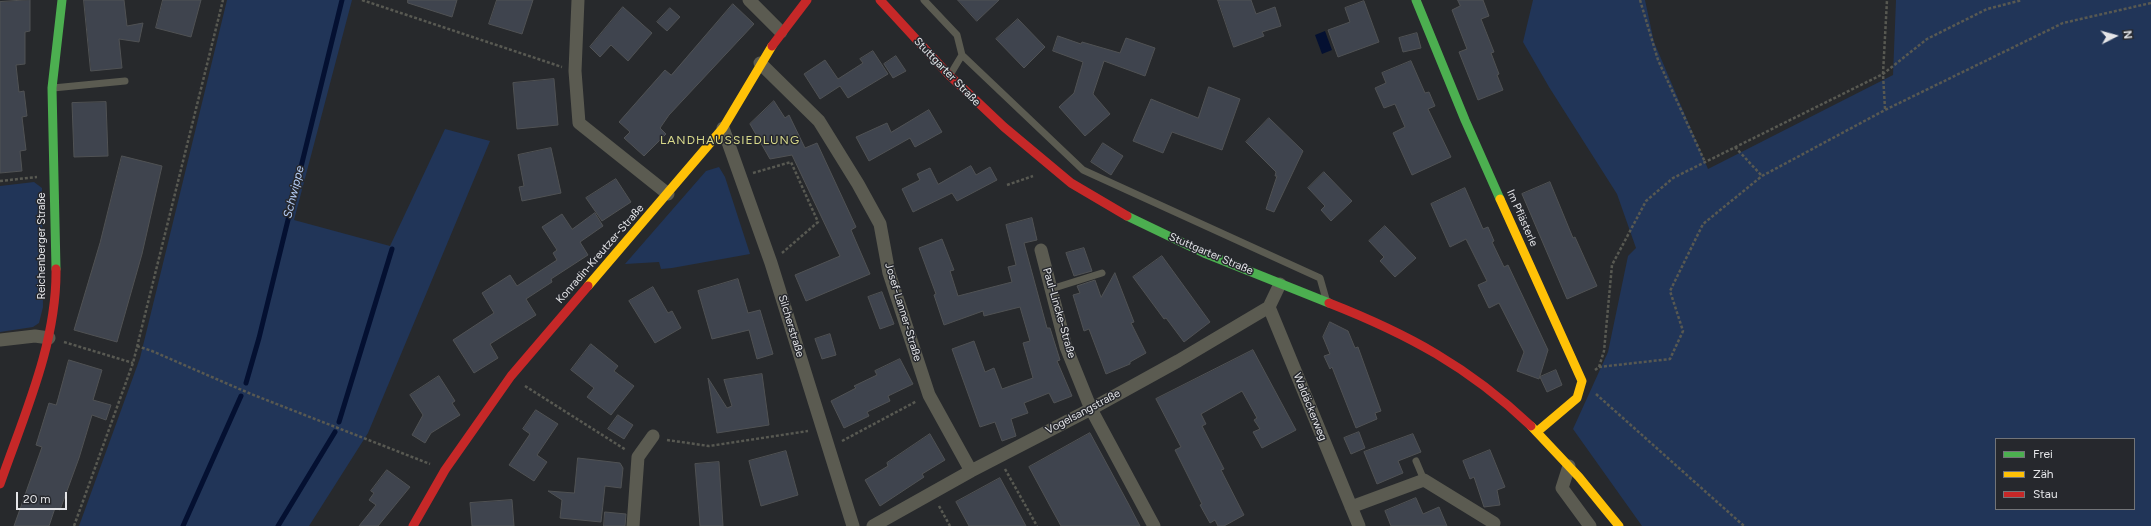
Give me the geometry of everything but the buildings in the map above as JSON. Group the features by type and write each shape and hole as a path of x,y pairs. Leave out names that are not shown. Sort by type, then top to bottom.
{"street":[{"name":"Reichenberger Straße","path":"0,484 49,338 55,308 56,281 52,88 62,0"},
{"path":"578,0 576,71 579,123 668,194"},
{"path":"749,0 781,32"},
{"name":"Konradin-Kreutzer-Straße","path":"413,526 446,470 511,376 723,128 760,64 781,32 808,0"},
{"name":"Stuttgarter Straße","path":"880,0 950,77 987,113 1076,187 1151,228 1280,284 1386,326 1439,355 1485,384 1538,431 1619,526"},
{"name":"Im Pflästerle","path":"1416,0 1465,120 1582,381"},
{"name":"Josef-Lanner-Straße","path":"760,64 819,122 858,184 880,224 889,273 929,395 971,471"},
{"name":"Silcherstraße","path":"723,128 772,263 828,449 853,526"},
{"name":"Paul-Lincke-Straße","path":"1041,250 1066,347 1091,409 1154,526"},
{"path":"1269,307 1280,284"},
{"name":"Vogelsangstraße","path":"873,526 971,471 1091,409 1178,361 1269,307"},
{"name":"Waldäckerweg","path":"1269,307 1359,526"},
{"path":"0,340 35,336 49,338"},
{"path":"1538,431 1577,398 1582,381"},
{"path":"633,526 638,457 653,436"},
{"path":"1569,466 1562,488 1590,526"},
{"path":"1351,507 1424,480 1494,523"}],"lane":[{"path":"924,0 957,35 962,55 1083,170 1320,278 1327,302"},
{"path":"950,77 958,66 962,55"},
{"path":"52,88 125,81"},
{"path":"1051,289 1102,273"},
{"path":"1416,461 1424,480"}],"path":[{"path":"74,526 137,346 223,0"},
{"path":"362,0 576,71"},
{"path":"1640,0 1658,60 1705,162"},
{"path":"1885,110 1883,74 1886,0"},
{"path":"2022,0 1987,9 1927,39 1883,74 1673,178 1646,201 1612,265 1604,351 1599,367 1670,359 1683,331 1670,291 1703,224 1762,176 1885,110 2063,23 2151,2"},
{"path":"1735,147 1762,176"},
{"path":"740,177 791,162 818,222 772,263"},
{"path":"1007,185 1054,169"},
{"path":"0,181 54,175"},
{"path":"49,338 132,363"},
{"path":"137,346 251,394 446,470"},
{"path":"1582,381 1744,526"},
{"path":"532,391 638,457"},
{"path":"828,449 929,395"},
{"path":"672,441 710,446 804,432"},
{"path":"998,457 1037,526"},
{"path":"932,493 950,526"}],"shaded area":[{"path":"227,0 352,0 294,220 390,246 445,129 490,141 368,433 309,526 79,526 140,358"},
{"path":"1533,0 1645,0 1654,42 1708,169 1893,75 1896,0 2151,0 2151,526 1642,526 1573,429 1608,352 1628,256 1636,248 1617,194 1549,87 1523,42"},
{"path":"1325,31 1332,50 1322,54 1315,35"},
{"path":"719,167 725,177 750,254 661,269 659,262 625,264 706,171"},
{"path":"34,182 42,188 43,307 39,323 33,327 0,332 0,186"}],"waterway":[{"name":"Schwippe","path":"246,383 259,338 342,0"},
{"path":"339,422 392,249"},
{"name":"Schwippe","path":"183,526 241,396"},
{"path":"278,526 335,432"}],"traffic: fast":[{"path":"56,269 52,88 62,0"},
{"path":"1416,0 1465,120 1500,199"},
{"path":"1127,216 1204,253 1329,303"}],"traffic: slow":[{"path":"588,286 723,128 772,46"},
{"path":"1500,199 1582,381 1577,398 1538,431"},
{"path":"1531,426 1579,477 1619,526"}],"traffic: jam":[{"path":"772,46 807,0"},
{"path":"880,0 949,75 1004,127 1071,183 1127,216"},
{"path":"0,484 29,405 45,351 55,297 56,269"},
{"path":"413,526 445,470 511,376 588,286"},
{"path":"1329,303 1385,327 1461,369 1508,405 1531,426"}],"district":[{"name":"LANDHAUSSIEDLUNG","path":"730,140"}]}
